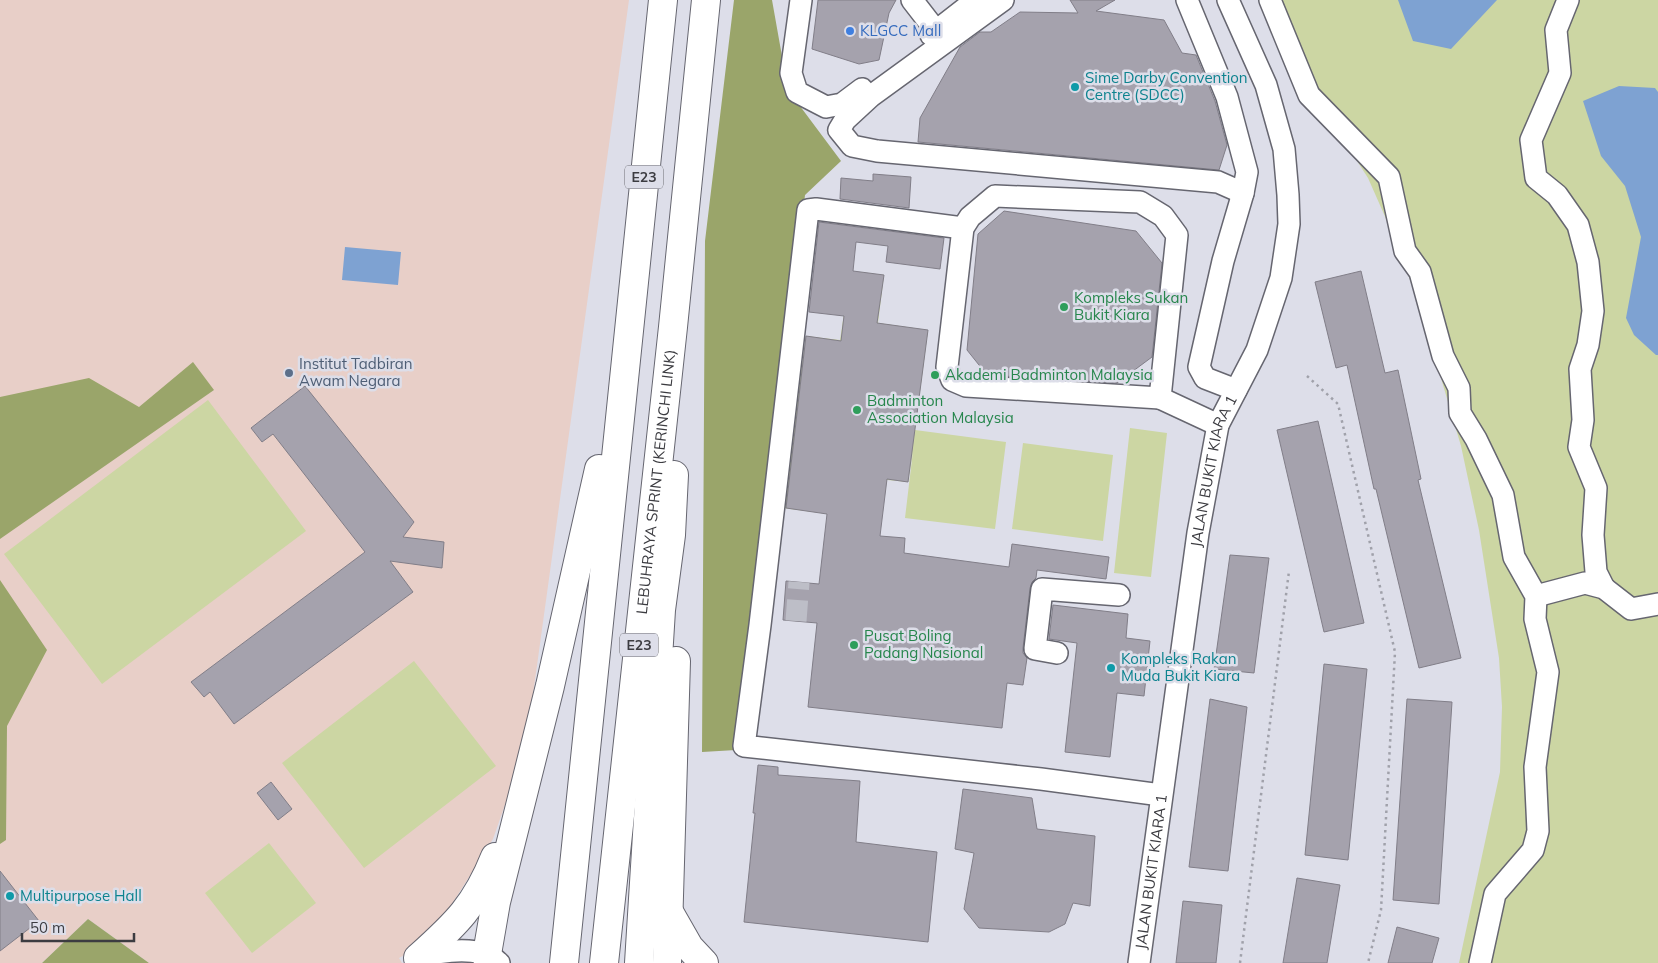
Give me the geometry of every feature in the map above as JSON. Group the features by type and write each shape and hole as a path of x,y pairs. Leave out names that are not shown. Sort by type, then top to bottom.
{"highway":[{"name":"LEBUHRAYA SPRINT (KERINCHI LINK)","path":"604,963 674,327 706,0"},
{"name":"E23","path":"564,963 659,7"},
{"path":"639,963 661,610 672,535 679,375 674,327"},
{"path":"491,960 496,902 550,686 626,353"},
{"path":"667,963 678,593 672,535"},
{"path":"413,960 448,931 471,904 481,889 506,833 516,822"},
{"path":"669,912 689,947 704,963"}],"street":[{"path":"802,0 791,73 797,92 826,107 842,104 975,0"},
{"path":"912,0 936,31"},
{"path":"1003,0 871,96 845,120 840,130 852,146 877,151 1218,182 1243,192"},
{"path":"1187,0 1227,97 1247,172 1243,192 1222,261 1200,367 1205,378 1236,390"},
{"name":"JALAN BUKIT KIARA 1","path":"1140,962 1161,795 1198,534 1218,425 1257,350 1281,278 1289,224 1284,149 1266,86 1228,0"},
{"path":"1270,0 1309,95 1389,177 1405,250 1420,272 1443,356 1459,388 1460,412 1476,439 1503,495 1514,557 1536,596 1535,619 1548,672 1535,767 1538,831 1533,850 1495,894 1480,963"},
{"path":"1568,0 1556,30 1560,73 1531,140 1536,178 1557,195 1578,225 1588,262 1593,311 1588,345 1580,369 1583,420 1578,447 1596,488 1594,536 1596,572 1604,588"},
{"path":"1160,398 1177,235 1163,216 1140,202 995,196 970,217 962,228 947,367 952,380 966,386 1160,398 1218,425"},
{"path":"962,228 816,209 808,210 760,625 744,746 1041,779 1161,795"},
{"path":"1536,596 1585,583 1604,588 1631,609 1658,604"},
{"path":"1057,653 1035,648 1042,589 1119,595"},
{"path":"413,960 447,952 491,960"}],"path":[{"path":"1307,376 1338,404 1396,652 1381,910 1368,963"},
{"path":"1240,963 1289,571"}],"shaded area":[{"name":"Institut Tadbiran Awam Negara","path":"0,0 629,0 526,745 493,839 440,923 415,949 399,958 402,963 149,963 88,919 42,963 0,963"}],"green space":[{"path":"734,0 772,0 788,90 841,161 805,195 767,515 736,750 702,752 705,241"},
{"path":"1265,0 1658,0 1658,963 1459,963 1500,772 1502,707 1499,658 1479,530 1461,446 1418,300 1387,221 1368,178 1350,150"},
{"name":"Badminton Association Malaysia","path":"860,272 884,275 878,323 928,330 915,430 1006,442 995,529 905,518 913,451 908,482 887,480 881,521 783,508 806,336 840,340 846,300 856,301"},
{"path":"193,362 214,390 0,539 0,397 89,378 139,407"},
{"path":"208,400 306,531 102,684 4,554"},
{"path":"1130,428 1167,433 1151,577 1114,573"},
{"path":"1023,443 1113,455 1103,541 1012,529"},
{"path":"0,580 47,650 7,726 6,840 0,844"},
{"path":"414,661 496,766 364,868 282,763"},
{"path":"269,843 316,903 252,953 205,893"},
{"path":"88,919 149,963 42,963"}],"water":[{"path":"1398,0 1497,0 1451,49 1413,41"},
{"path":"1619,86 1655,88 1658,92 1658,355 1634,335 1626,318 1641,237 1625,186 1601,156 1583,101"},
{"path":"345,247 401,252 398,285 342,280"}],"building":[{"name":"KLGCC Mall","path":"818,0 896,0 889,13 879,60 859,64 812,49"},
{"name":"Sime Darby Convention Centre (SDCC)","path":"1070,0 1115,0 1096,11 1164,20 1182,53 1196,55 1215,101 1227,145 1219,170 918,142 920,118 960,47 980,32 991,32 1020,12 1078,13"},
{"path":"873,174 911,177 909,208 840,199 841,178 873,181"},
{"name":"Kompleks Sukan Bukit Kiara","path":"1004,211 1136,231 1162,263 1152,357 1117,383 987,375 967,350 978,234"},
{"path":"819,222 944,238 940,269 886,262 888,246 856,242 853,271 884,275 877,323 928,330 908,482 887,479 880,536 905,538 904,553 1009,567 1012,544 1109,557 1106,579 1037,570 1036,578 1030,588 1023,648 1023,653 1027,658 1023,685 1007,683 1002,728 808,707 817,623 783,620 786,581 819,584 827,514 786,508 806,336 841,341 844,316 809,312"},
{"path":"1361,271 1385,373 1398,370 1421,479 1418,480 1461,658 1419,668 1376,489 1374,489 1347,365 1336,368 1315,282"},
{"path":"305,386 414,522 403,537 444,542 442,568 390,561 413,592 234,724 210,692 204,697 191,682 365,552 273,434 262,442 251,428"},
{"path":"1318,421 1364,623 1324,632 1277,430"},
{"path":"1230,555 1269,558 1254,673 1214,669"},
{"name":"Kompleks Rakan Muda Bukit Kiara","path":"1053,605 1128,614 1126,638 1150,641 1144,696 1117,693 1110,757 1065,752 1077,643 1049,639"},
{"path":"1324,664 1367,669 1348,860 1305,855"},
{"path":"1210,699 1247,707 1228,871 1189,867"},
{"path":"1407,699 1452,702 1439,904 1393,900"},
{"path":"758,765 778,767 778,775 860,781 856,842 937,852 928,942 744,922"},
{"path":"271,782 292,809 278,820 257,793"},
{"path":"963,789 1032,798 1037,829 1095,836 1090,906 1073,903 1065,924 1049,932 979,928 964,909 974,853 955,849"},
{"name":"Multipurpose Hall","path":"0,871 39,921 0,951"},
{"path":"1297,878 1340,885 1327,963 1283,963"},
{"path":"1183,901 1222,905 1216,963 1176,963"},
{"path":"1397,927 1439,938 1432,963 1388,963"}],"tunnel":[{"path":"796,621 799,582"}],"place":[{"name":"KLGCC Mall","path":"850,31"},
{"name":"Sime Darby Convention Centre (SDCC)","path":"1075,87"},
{"name":"Kompleks Sukan Bukit Kiara","path":"1064,307"},
{"name":"Institut Tadbiran Awam Negara","path":"289,373"},
{"name":"Akademi Badminton Malaysia","path":"935,375"},
{"name":"Badminton Association Malaysia","path":"857,410"},
{"name":"Pusat Boling Padang Nasional","path":"854,645"},
{"name":"Kompleks Rakan Muda Bukit Kiara","path":"1111,668"},
{"name":"Multipurpose Hall","path":"10,896"}]}
